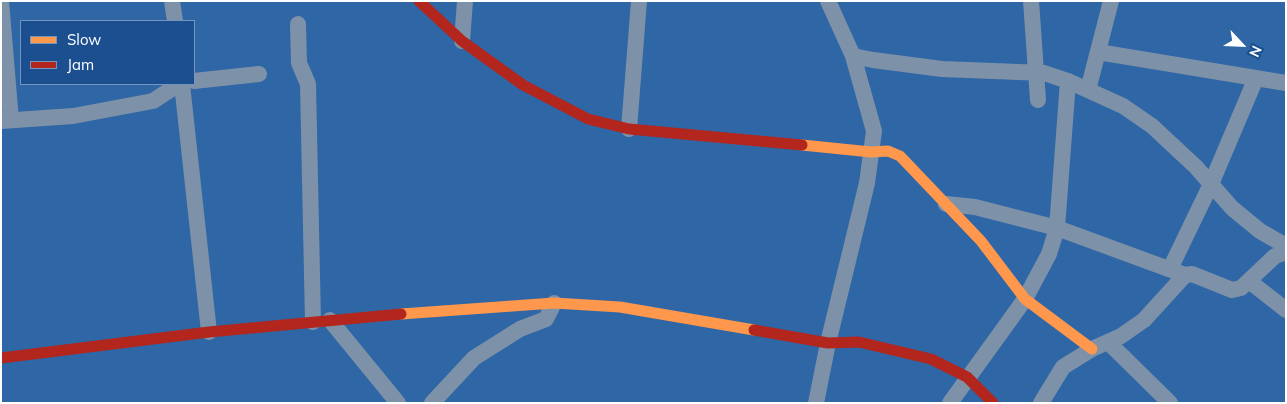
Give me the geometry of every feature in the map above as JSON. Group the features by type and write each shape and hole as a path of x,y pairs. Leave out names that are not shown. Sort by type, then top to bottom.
{"street":[{"path":"1,1 6,121 73,116 153,101 178,85"},
{"path":"172,1 175,20"},
{"path":"420,1 462,41 523,85 588,119 629,129 871,152 888,151 900,156 981,242 1025,299 1092,349"},
{"path":"462,41 465,1"},
{"path":"629,129 639,1"},
{"path":"816,403 828,343 867,183 874,131 853,56 828,1"},
{"path":"1031,1 1038,100"},
{"path":"1088,90 1111,1"},
{"path":"298,24 299,63 308,84 313,322"},
{"path":"1098,52 1286,83"},
{"path":"853,56 942,68 1036,72 1068,80 1123,106 1152,126 1196,167 1232,208 1260,231 1286,246"},
{"path":"195,81 259,74"},
{"path":"1042,403 1064,367 1092,349 1121,336 1144,320 1177,272 1211,184 1256,78"},
{"path":"950,403 1025,299 1049,254 1057,228 1068,80"},
{"path":"180,85 209,332"},
{"path":"946,204 975,207 1057,228 1177,272 1192,274 1232,290 1241,288 1275,256 1286,252"},
{"path":"1249,281 1286,310"},
{"path":"1,358 209,332 330,320 554,303 620,307 828,343 860,342 930,359 967,377 993,403"},
{"path":"432,403 474,358 520,329 546,319 554,303"},
{"path":"330,320 398,403"},
{"path":"1108,342 1170,403"}],"shaded area":[{"path":"1,1 1286,1 1286,403 1,403"}],"traffic: slow":[{"path":"802,145 871,152 888,151 900,156 981,241 1025,299 1092,349"},
{"path":"401,314 554,303 620,307 754,330"}],"traffic: jam":[{"path":"419,1 462,41 523,85 588,119 629,129 802,145"},
{"path":"1,358 209,332 401,314"},
{"path":"754,330 828,343 859,342 931,359 967,377 993,403"}]}
